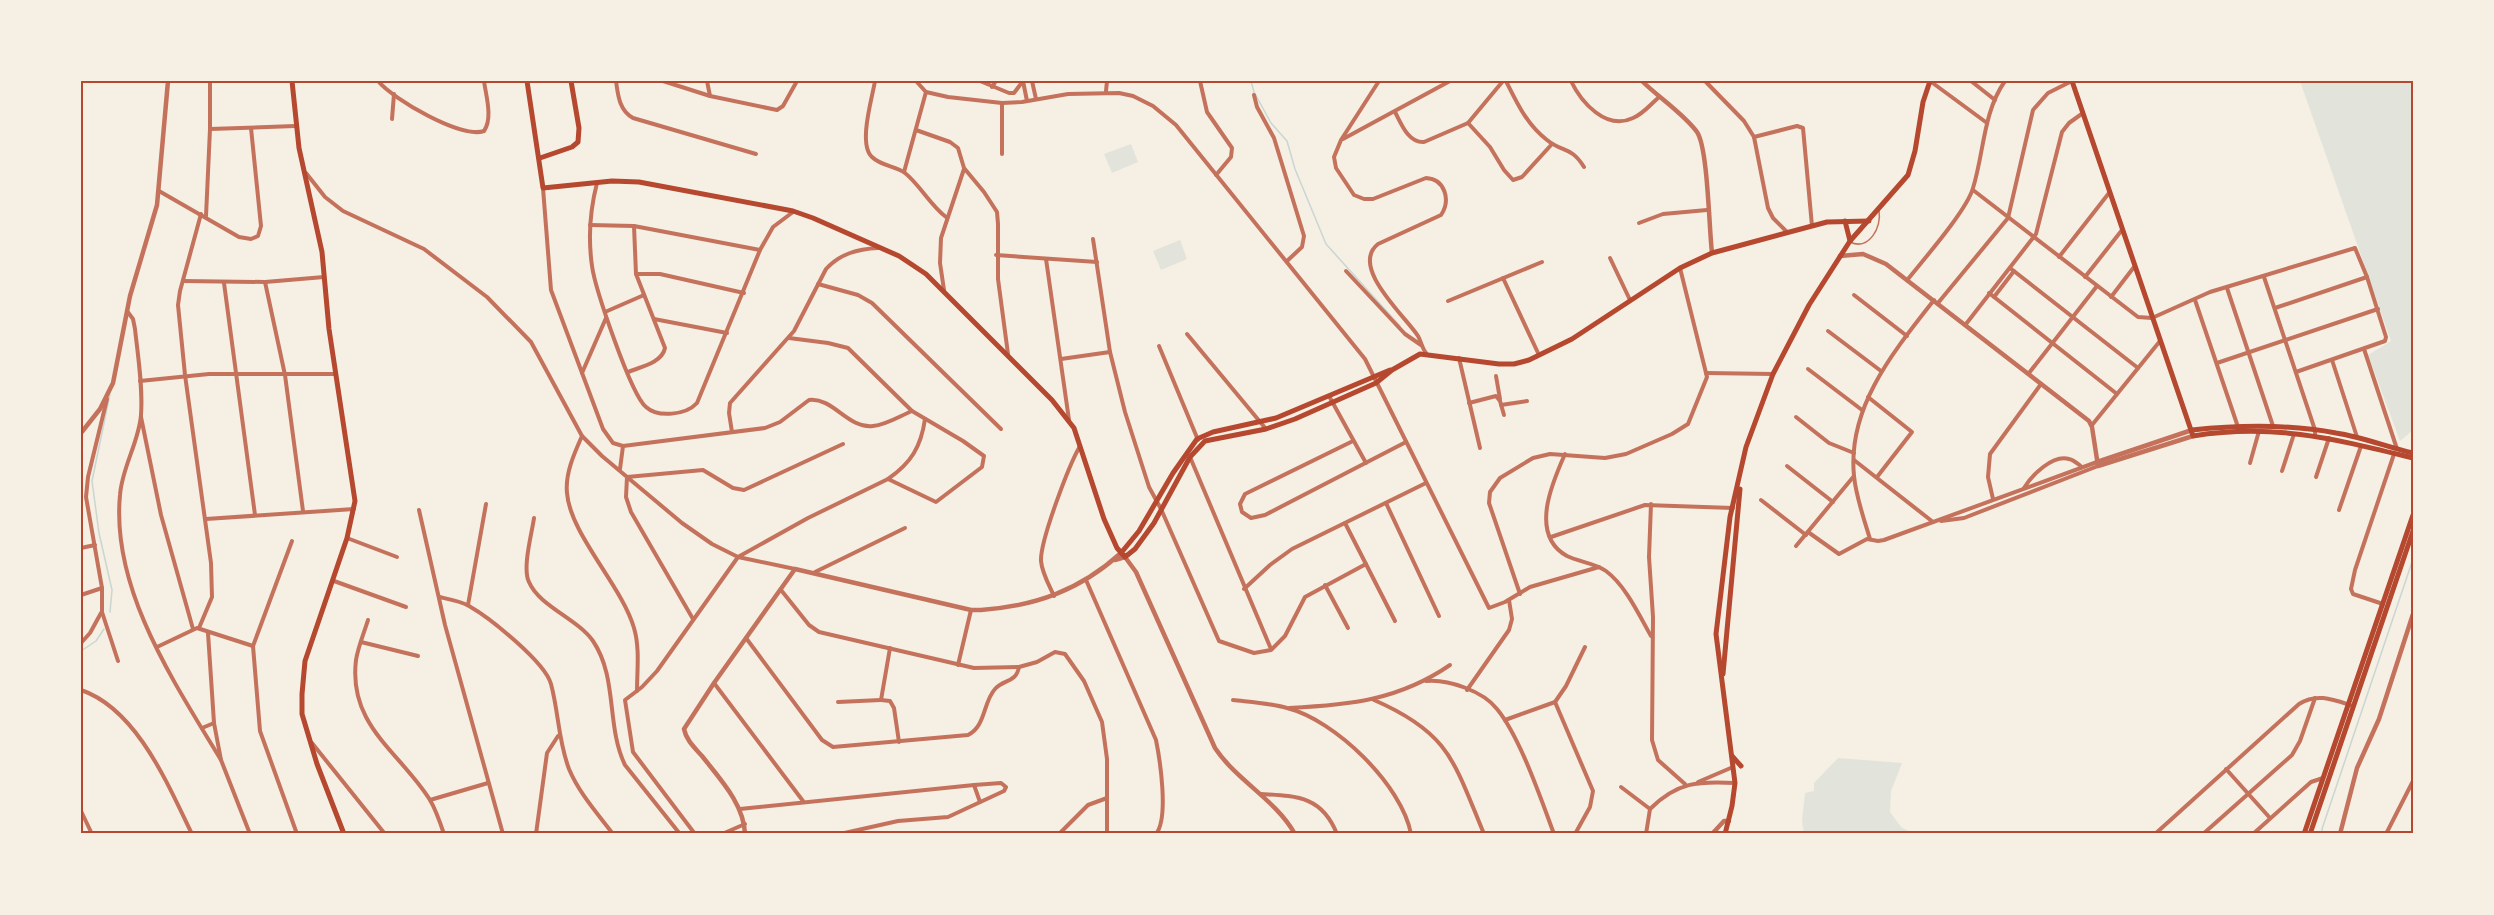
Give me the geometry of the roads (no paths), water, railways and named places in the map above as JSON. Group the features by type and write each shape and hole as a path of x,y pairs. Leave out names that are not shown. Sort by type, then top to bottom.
{"main road":[{"path":"292,81 295,126 320,234 329,329 354,484 355,508 334,581 304,670 302,705 308,738 344,834"},
{"path":"527,81 543,188 624,180 794,211 910,262 944,290 1070,420 1104,519 1123,555"},
{"path":"540,158 572,147 578,142 579,128 571,81"},
{"path":"1725,834 1735,783 1722,684 1726,621 1736,508 1752,426 1773,374 1809,305 1850,241 1879,211 1910,170 1923,102 1930,81"},
{"path":"2072,81 2134,267 2193,433"},
{"path":"1199,442 1225,435 1266,429 1333,403 1411,357 1426,353 1507,364 1521,362 1572,339 1680,268 1712,252 1812,226 1845,221 1869,221"},
{"path":"1845,221 1850,241"},
{"path":"1123,555 1189,454 1199,442 1213,432 1262,422 1374,379"},
{"path":"2193,433 2238,427 2273,426 2357,437 2413,458"},
{"path":"2193,433 2315,432 2329,438 2361,445 2413,453"},
{"path":"1123,555 1135,549 1161,509 1189,454"},
{"path":"2310,834 2413,514"},
{"path":"2385,605 2413,531"},
{"path":"2304,834 2351,705"},
{"path":"1732,756 1741,766"}],"street":[{"path":"118,661 102,612 102,588 87,496 88,477 121,346 127,311 159,191 168,81"},
{"path":"200,628 212,597 207,519 185,375 178,305 183,281 204,215 210,129 210,81"},
{"path":"378,81 420,111 457,129 475,133 484,131 487,126 488,108 484,81"},
{"path":"616,81 621,106 633,117 756,154"},
{"path":"663,81 710,96 777,110 787,101 797,81"},
{"path":"707,81 710,96"},
{"path":"875,81 866,145 869,153 876,160 904,172 927,200 946,217"},
{"path":"916,81 926,92 948,97 1002,103 1068,94 1106,92 1133,96 1157,108 1185,135 1365,359 1489,608 1509,600 1530,587 1599,567"},
{"path":"980,81 1004,93 1014,93 1023,81"},
{"path":"992,87 996,81"},
{"path":"1023,81 1025,101"},
{"path":"1032,81 1036,99"},
{"path":"1106,92 1107,81"},
{"path":"1200,81 1209,116 1229,140 1232,148 1231,157 1216,175"},
{"path":"1379,81 1341,140 1334,157 1336,168 1352,192 1359,198 1373,199 1426,178 1435,179 1445,194 1446,204 1441,215 1378,244 1372,250 1371,261 1377,284 1418,337 1426,353"},
{"path":"1341,140 1450,81"},
{"path":"1395,112 1411,138 1419,142 1468,123 1505,81 1526,118 1537,132 1552,144 1575,154 1584,167"},
{"path":"1571,81 1580,97 1598,114 1614,122 1633,118 1658,98"},
{"path":"1642,81 1690,125 1700,138 1704,156 1712,252"},
{"path":"1705,81 1744,121 1754,137 1768,208 1773,218 1787,232"},
{"path":"1930,81 1987,123"},
{"path":"1971,81 1995,100"},
{"path":"1908,279 1973,190 1987,123 2005,81"},
{"path":"1870,539 1854,476 1854,453 1862,410 1881,371 1906,336 2008,218 2033,110 2048,93 2072,81"},
{"path":"904,172 926,92"},
{"path":"392,119 394,93"},
{"path":"1254,95 1257,107 1274,138 1304,236 1302,247 1287,261"},
{"path":"1002,103 1002,154"},
{"path":"1966,324 2038,229 2062,132 2068,123 2083,112"},
{"path":"1468,123 1491,147 1512,179 1522,177 1552,144"},
{"path":"210,129 295,126"},
{"path":"1754,137 1801,126 1804,133 1812,226"},
{"path":"159,191 239,237 251,239 260,234 250,128"},
{"path":"916,130 955,144 964,168 984,192 996,212 998,224 996,255 1008,358"},
{"path":"944,290 940,250 946,217 964,168"},
{"path":"305,171 326,197 343,211 424,249 487,297 527,336 574,425 591,447 695,532 738,557 815,572 971,610 1011,606 1055,596 1086,580 1123,555 1136,572 1147,593 1215,748 1231,769 1278,810 1295,834"},
{"path":"597,183 590,225 592,266 604,312 628,372 639,399 651,411 687,412 697,404 760,250 773,227 794,211"},
{"path":"543,188 551,290 608,438 613,443 623,446 775,424 809,400 822,402 854,422 868,426 879,425 912,411"},
{"path":"1973,190 2138,317 2152,318 2210,292 2354,247 2358,252 2378,309 2386,337 2385,342 2296,372"},
{"path":"2060,257 2109,193"},
{"path":"1639,223 1663,214 1707,210"},
{"path":"590,225 634,226 760,250"},
{"path":"628,372 657,360 664,352 636,274 634,226"},
{"path":"2085,277 2122,230"},
{"path":"1093,239 1110,352 1125,412 1149,487 1161,509 1217,638 1225,645 1254,653 1271,650 1285,636 1305,597 1366,564"},
{"path":"732,432 730,403 789,338 826,269 839,257 856,251 878,248"},
{"path":"996,255 1097,262"},
{"path":"1840,256 1870,256 1908,279 2042,383 2092,424 2098,464"},
{"path":"1610,258 1630,300"},
{"path":"1046,259 1070,420"},
{"path":"1448,301 1542,262"},
{"path":"2111,297 2134,267"},
{"path":"1520,594 1491,515 1490,492 1500,478 1526,461 1542,455 1565,454 1605,458 1626,454 1683,428 1691,420 1705,384 1706,374 1680,268"},
{"path":"2010,268 2138,368"},
{"path":"1994,297 2014,271"},
{"path":"1346,272 1405,334 1421,345"},
{"path":"636,274 660,274 744,293"},
{"path":"183,281 265,282 324,277"},
{"path":"2264,277 2315,432"},
{"path":"2275,308 2367,277"},
{"path":"1503,278 1539,355"},
{"path":"265,282 285,375 303,511"},
{"path":"224,283 255,515"},
{"path":"818,284 858,295 872,303 1001,429"},
{"path":"2029,374 2097,286"},
{"path":"2227,288 2273,426"},
{"path":"1989,293 2117,394"},
{"path":"604,312 644,295"},
{"path":"1854,295 1906,336"},
{"path":"2195,300 2238,427"},
{"path":"2217,363 2378,309"},
{"path":"127,311 134,322 141,416 160,514 193,629"},
{"path":"582,373 607,317"},
{"path":"654,319 727,333"},
{"path":"1828,331 1881,371"},
{"path":"1187,334 1266,429"},
{"path":"789,338 848,348 912,411 982,453 985,459 982,467 943,498 934,502 888,479"},
{"path":"2092,424 2160,341"},
{"path":"1159,346 1199,442"},
{"path":"2364,349 2396,452 2355,570 2351,589 2353,594 2385,605"},
{"path":"1061,359 1110,352"},
{"path":"1459,357 1480,448"},
{"path":"2332,360 2357,437"},
{"path":"1808,369 1862,410"},
{"path":"140,381 185,375 336,374"},
{"path":"1706,374 1773,374"},
{"path":"1496,376 1504,415"},
{"path":"1993,499 1988,477 1990,454 2042,383"},
{"path":"81,433 100,410 108,395"},
{"path":"1329,396 1366,463"},
{"path":"1469,404 1495,396 1501,403"},
{"path":"1868,397 1912,431 1877,477"},
{"path":"1501,403 1527,401"},
{"path":"141,416 121,486 121,537 132,593 157,647 221,759"},
{"path":"1796,417 1829,443 1854,453"},
{"path":"695,834 635,757 631,747 624,703 627,697 637,692 657,670 738,557 808,518 888,479 915,455 925,419"},
{"path":"2250,463 2259,431"},
{"path":"1761,500 1839,554 1870,539 1884,540 1934,522 1964,518 2098,464 2193,433"},
{"path":"2283,471 2295,433"},
{"path":"582,436 568,479 568,500 574,517 635,629 637,692"},
{"path":"2316,477 2329,438"},
{"path":"1353,441 1245,494 1241,500 1240,509 1248,517 1265,515 1406,442"},
{"path":"627,477 703,470 733,488 744,490 843,444"},
{"path":"2339,510 2361,445"},
{"path":"620,470 623,446"},
{"path":"1055,596 1042,567 1042,549 1068,471 1080,446"},
{"path":"1189,454 1271,650"},
{"path":"1565,454 1552,484 1546,507 1546,518 1551,537 1563,554 1609,573 1624,592 1652,638"},
{"path":"2024,488 2041,467 2063,459 2071,459 2082,467"},
{"path":"1854,460 1934,522"},
{"path":"1940,521 1993,499 2082,467 2098,464"},
{"path":"1787,466 1833,502"},
{"path":"1796,546 1854,476"},
{"path":"627,477 625,490 631,512 693,620"},
{"path":"1244,589 1281,555 1426,483"},
{"path":"81,498 87,496"},
{"path":"1386,503 1439,616"},
{"path":"468,606 486,504"},
{"path":"1551,537 1651,504 1736,508"},
{"path":"1651,504 1649,573 1653,612 1654,748 1662,765 1685,784"},
{"path":"207,519 355,508"},
{"path":"419,510 439,597 503,834"},
{"path":"534,518 527,567 528,582 541,597 593,640 606,674 616,742 620,754 625,765 680,834"},
{"path":"1345,523 1395,621"},
{"path":"815,572 905,528"},
{"path":"347,538 397,557"},
{"path":"292,541 253,646 260,730 297,834"},
{"path":"81,548 95,545"},
{"path":"745,834 740,809 684,732 688,720 795,569"},
{"path":"1086,580 1156,740 1162,807 1161,824 1156,834"},
{"path":"334,581 406,607"},
{"path":"1325,585 1348,628"},
{"path":"81,595 102,588"},
{"path":"781,590 813,629 958,665 984,668 1019,667 1060,652 1068,657 1076,668 1102,722 1107,759 1107,834"},
{"path":"439,597 468,606 508,636 546,672 551,684 558,735 570,771 613,834"},
{"path":"1467,690 1509,630 1512,619 1509,600"},
{"path":"958,665 971,610"},
{"path":"81,643 90,633 102,612"},
{"path":"2340,834 2357,768 2379,719 2413,614"},
{"path":"368,620 355,672 360,705 374,732 430,800 444,834"},
{"path":"157,647 193,629 200,628 208,633 253,646"},
{"path":"208,633 214,723 221,759 250,834"},
{"path":"747,638 826,744 833,747 960,737 972,733 983,716 994,690 1015,677 1019,667"},
{"path":"361,642 418,656"},
{"path":"1505,720 1555,702 1566,686 1585,647"},
{"path":"881,700 890,648"},
{"path":"1233,700 1288,708 1356,704 1374,700 1426,681 1450,665"},
{"path":"1426,681 1435,680 1467,690 1490,702 1505,720 1530,773 1554,834"},
{"path":"714,683 803,801"},
{"path":"81,690 103,701 132,729 158,766 192,834"},
{"path":"2203,834 2288,759 2297,748 2315,697"},
{"path":"2155,834 2289,712 2303,702 2315,697 2330,698 2351,705"},
{"path":"838,702 881,700 890,702 894,706 899,742"},
{"path":"1374,700 1416,721 1441,743 1455,765 1484,834"},
{"path":"1555,702 1593,791 1590,807 1575,834"},
{"path":"1288,708 1336,733 1374,769 1396,796 1406,816 1411,834"},
{"path":"202,728 214,723"},
{"path":"536,834 547,753 558,735"},
{"path":"308,738 384,834"},
{"path":"1695,783 1734,766"},
{"path":"2226,770 2270,818"},
{"path":"2253,834 2311,782 2323,778"},
{"path":"2386,834 2413,781"},
{"path":"430,800 488,783"},
{"path":"1647,834 1650,809 1666,794 1685,784 1735,783"},
{"path":"740,809 974,785 1005,786 1006,790 948,817 898,821 840,834"},
{"path":"974,785 980,802"},
{"path":"1621,788 1650,809"},
{"path":"1262,794 1308,799 1324,813 1337,834"},
{"path":"1059,834 1088,805 1107,798"},
{"path":"81,811 92,834"},
{"path":"1712,834 1724,821 1729,821"},
{"path":"722,834 744,824"}],"lane":[{"path":"1850,241 1859,244 1873,236 1879,228 1879,211"}],"waterway":[{"path":"1251,81 1254,92 1271,123 1287,141 1295,169 1326,244 1400,326"},
{"path":"110,394 92,481 99,533 112,590 110,612"},
{"path":"2322,834 2413,559"},
{"path":"81,651 96,641 104,629"}]}
